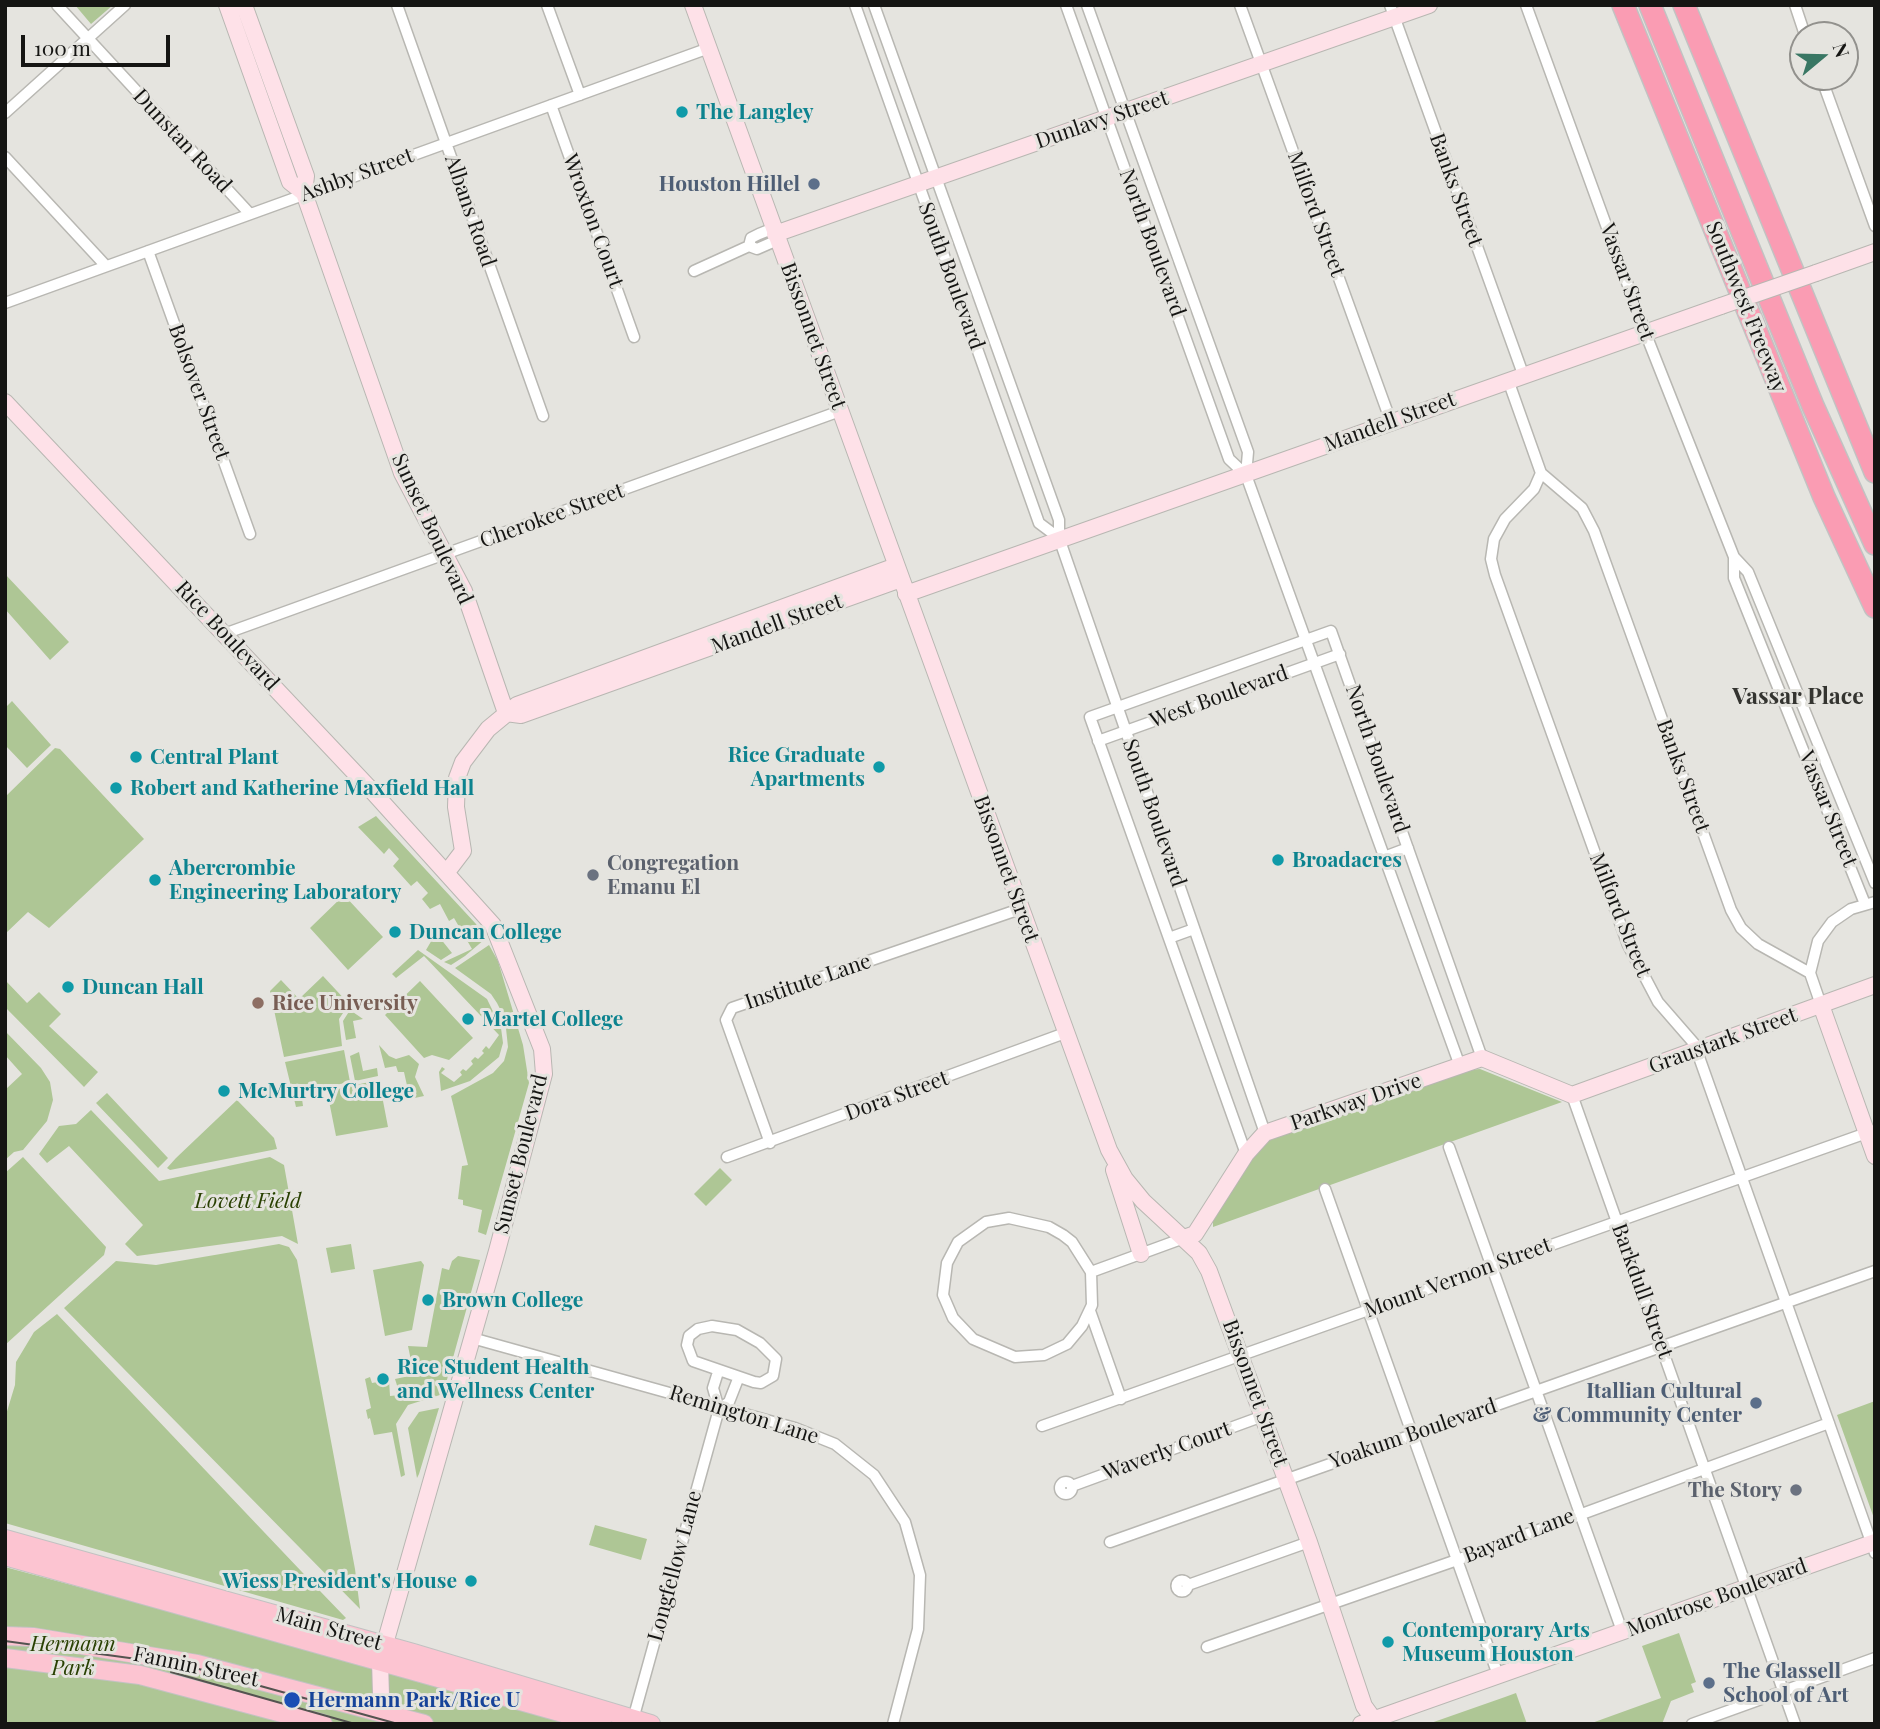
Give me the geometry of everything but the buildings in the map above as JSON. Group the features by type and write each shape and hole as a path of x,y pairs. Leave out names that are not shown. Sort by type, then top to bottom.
{"highway":[{"name":"Southwest Freeway","path":"1623,5 1824,497 1875,607"},
{"path":"1650,5 1807,393 1875,544"},
{"path":"1684,5 1875,472"}],"main road":[{"name":"Main Street","path":"5,1539 382,1653 603,1724"},
{"name":"Main Street","path":"5,1556 651,1724"},
{"name":"Fannin Street","path":"5,1636 33,1637 197,1664 424,1724"},
{"name":"Fannin Street","path":"5,1658 140,1675 323,1724"}],"street":[{"name":"Dunstan Road","path":"57,5 250,215"},
{"path":"5,113 86,37 125,5"},
{"name":"Sunset Boulevard","path":"227,5 290,182 304,193"},
{"name":"Sunset Boulevard","path":"244,5 306,176 304,193 402,473 447,554 464,591 506,713"},
{"name":"Albans Road","path":"397,5 543,416"},
{"path":"547,5 580,95"},
{"name":"Bissonnet Street","path":"693,5 1109,1150 1125,1179 1143,1201 1199,1253 1209,1271 1309,1542 1368,1723"},
{"name":"South Boulevard","path":"855,5 1039,523 1059,538"},
{"name":"South Boulevard","path":"874,5 1059,520 1059,538 1265,1133"},
{"name":"North Boulevard","path":"1066,5 1229,458 1245,475 1460,1066"},
{"name":"North Boulevard","path":"1087,5 1248,452 1245,475"},
{"name":"Milford Street","path":"1240,5 1391,422"},
{"name":"Dunlavy Street","path":"775,234 1261,64 1392,11 1429,5"},
{"name":"Vassar Street","path":"1526,5 1645,332 1734,556 1748,572 1875,883"},
{"name":"Banks Street","path":"1392,11 1515,377 1541,473 1582,508 1594,531 1731,909 1741,928 1758,944 1810,973"},
{"name":"Ashby Street","path":"5,303 709,48"},
{"path":"1826,91 1875,226"},
{"name":"Wroxton Court","path":"551,105 634,337"},
{"path":"5,157 106,266"},
{"path":"694,271 749,246 757,249 773,242 775,234"},
{"name":"Bolsover Street","path":"148,251 250,534"},
{"name":"Mandell Street","path":"506,713 517,705 901,580 1059,538 1875,252"},
{"name":"Rice Boulevard","path":"5,402 447,872"},
{"name":"Cherokee Street","path":"224,634 840,411"},
{"name":"Milford Street","path":"1541,473 1534,489 1505,519 1494,539 1493,567 1628,945 1658,1002 1698,1048 1741,1178 1874,1546"},
{"name":"Vassar Street","path":"1734,556 1734,578 1870,903 1832,922 1818,941 1810,973"},
{"name":"North Boulevard","path":"1331,631 1482,1058"},
{"name":"West Boulevard","path":"1090,717 1331,631"},
{"name":"West Boulevard","path":"1098,741 1340,654"},
{"path":"447,872 463,851 456,807 457,778 463,762 488,729 506,713"},
{"name":"South Boulevard","path":"1090,717 1246,1154"},
{"name":"North Boulevard","path":"1384,857 1408,848"},
{"name":"Sunset Boulevard","path":"400,1716 386,1707 381,1695 382,1653 424,1514 544,1074 543,1061 520,990 493,925 447,872"},
{"name":"Institute Lane","path":"770,1143 726,1020 732,1008 1020,909"},
{"path":"1169,938 1194,929"},
{"path":"1810,973 1871,1132 1875,1156"},
{"name":"Graustark Street","path":"1572,1095 1875,985"},
{"name":"Dora Street","path":"727,1157 1065,1033"},
{"path":"1482,1058 1572,1095"},
{"name":"Parkway Drive","path":"1184,1238 1195,1234 1246,1154 1265,1133 1482,1058"},
{"name":"Barkdull Street","path":"1572,1095 1796,1724"},
{"name":"Mount Vernon Street","path":"1042,1426 1871,1132"},
{"path":"1449,1147 1622,1631"},
{"path":"1109,1150 1141,1254"},
{"path":"1325,1189 1498,1675"},
{"path":"1090,1311 1074,1337 1058,1349 1044,1355 1015,1357 990,1348 961,1328 946,1306 943,1284 947,1263 958,1242 975,1227 1009,1218 1049,1227 1072,1242 1091,1272 1090,1311 1121,1399"},
{"path":"1091,1272 1184,1238"},
{"name":"Yoakum Boulevard","path":"1110,1542 1875,1271"},
{"path":"712,1326 737,1330 760,1343 776,1359 776,1369 768,1380 761,1383 718,1372 693,1361 689,1356 689,1336 698,1328 712,1326"},
{"name":"Remington Lane","path":"472,1338 795,1428 835,1444 874,1475 905,1522 915,1549 921,1602 918,1629 893,1724"},
{"path":"718,1372 713,1388 719,1409 729,1402 738,1379"},
{"name":"Longfellow Lane","path":"633,1721 719,1409"},
{"name":"Waverly Court","path":"1072,1486 1263,1416"},
{"name":"Bayard Lane","path":"1208,1647 1457,1560 1829,1423"},
{"path":"1188,1584 1309,1542"},
{"name":"Montrose Boulevard","path":"1368,1723 1622,1631 1874,1546"},
{"path":"1692,1724 1875,1658"}],"green space":[{"path":"75,5 113,5 91,24"},
{"path":"5,574 69,642 50,660 5,609"},
{"path":"12,701 51,745 27,768 5,745 5,708"},
{"path":"55,748 60,749 144,839 49,928 28,912 5,934 5,797"},
{"path":"376,816 476,924 485,939 465,956 451,965 444,962 472,949 454,918 449,921 440,904 430,909 422,899 428,893 417,881 411,886 393,866 399,859 389,848 384,854 358,827"},
{"path":"344,895 383,937 348,970 310,928"},
{"path":"436,933 452,953 441,960 426,950"},
{"path":"489,945 498,961 523,1045 529,1083 486,1235 478,1232 482,1210 463,1205 463,1200 458,1199 462,1166 468,1165 451,1096 493,1073 504,1061 508,1047 505,1019 491,994 455,968"},
{"path":"418,950 487,999 501,1028 503,1043 499,1057 470,1081 441,1091 439,1072 442,1067 445,1069 441,1073 454,1082 462,1075 460,1072 463,1069 466,1071 473,1064 471,1061 484,1053 482,1051 486,1046 489,1049 499,1035 424,956 396,978 392,974"},
{"path":"323,976 349,1004 339,1019 342,1046 284,1057 270,991 281,980 299,999"},
{"path":"5,980 27,1003 39,992 61,1014 49,1026 98,1072 84,1087 5,1007"},
{"path":"420,981 473,1038 449,1060 432,1055 424,1058 385,1015"},
{"path":"350,1010 363,1019 353,1021 356,1038 346,1040 343,1021"},
{"path":"5,1031 41,1068 50,1082 53,1100 47,1121 23,1150 14,1152 5,1160 5,1090 22,1074 5,1055"},
{"path":"379,1045 389,1056 396,1059 409,1055 419,1064 415,1077 424,1096 410,1099 404,1072 398,1072 396,1066 385,1068"},
{"path":"344,1050 350,1082 301,1092 303,1106 296,1107 285,1062"},
{"path":"359,1052 363,1071 377,1068 378,1076 355,1081 350,1056"},
{"path":"1480,1069 1562,1102 1213,1227 1213,1220 1260,1146 1270,1140 1469,1070"},
{"path":"379,1080 388,1127 336,1136 327,1091"},
{"path":"107,1093 168,1158 158,1168 96,1103"},
{"path":"237,1100 274,1138 277,1149 170,1170 167,1168 176,1158"},
{"name":"Lovett Field","path":"91,1110 159,1181 270,1157 284,1165 298,1244 282,1236 137,1256 125,1244 143,1225 69,1146 47,1163 39,1154 59,1126 76,1124"},
{"path":"23,1157 106,1247 104,1255 5,1345 5,1173"},
{"path":"720,1168 732,1180 706,1206 694,1194"},
{"path":"279,1244 289,1247 297,1260 355,1569 360,1609 64,1308 116,1261 156,1265"},
{"path":"351,1244 355,1269 331,1273 326,1248"},
{"path":"458,1256 480,1260 443,1394 408,1405 396,1424 405,1475 401,1477 392,1432 374,1435 370,1418 368,1419 366,1410 371,1408 365,1379 370,1377 372,1383 389,1380 390,1396 400,1395 395,1379 414,1375 408,1346 427,1347 442,1268 449,1270 452,1261"},
{"path":"421,1261 424,1265 412,1330 385,1336 373,1270"},
{"path":"57,1314 346,1618 343,1620 5,1523 5,1418 15,1385 16,1362 34,1332"},
{"path":"1875,1401 1875,1521 1837,1415"},
{"path":"439,1408 417,1478 408,1428 419,1412"},
{"path":"595,1525 647,1539 641,1560 589,1545"},
{"name":"Hermann Park","path":"5,1567 120,1598 568,1724 5,1724"},
{"path":"1679,1633 1696,1682 1691,1684 1694,1692 1671,1701 1662,1724 1589,1724 1661,1698 1642,1646"},
{"path":"1516,1693 1527,1724 1428,1724 1505,1697"}],"tram line":[{"path":"5,1641 188,1666 398,1724"},
{"path":"171,1672 355,1724"}],"place":[{"name":"The Langley","path":"682,112"},
{"name":"Houston Hillel","path":"814,184"},
{"name":"Central Plant","path":"136,757"},
{"name":"Rice Graduate Apartments","path":"879,767"},
{"name":"Robert and Katherine Maxfield Hall","path":"116,788"},
{"name":"Broadacres","path":"1278,860"},
{"name":"Congregation Emanu El","path":"593,875"},
{"name":"Abercrombie Engineering Laboratory","path":"155,880"},
{"name":"Duncan College","path":"395,932"},
{"name":"Duncan Hall","path":"68,987"},
{"name":"Rice University","path":"258,1003"},
{"name":"Martel College","path":"468,1019"},
{"name":"McMurtry College","path":"224,1091"},
{"name":"Brown College","path":"428,1300"},
{"name":"Rice Student Health and Wellness Center","path":"383,1379"},
{"name":"Itallian Cultural & Community Center","path":"1756,1403"},
{"name":"The Story","path":"1796,1490"},
{"name":"Wiess President's House","path":"471,1581"},
{"name":"Contemporary Arts Museum Houston","path":"1388,1642"},
{"name":"The Glassell School of Art","path":"1709,1683"},
{"name":"Hermann Park/Rice U","path":"292,1700"}],"district":[{"name":"Vassar Place","path":"1798,697"}]}
